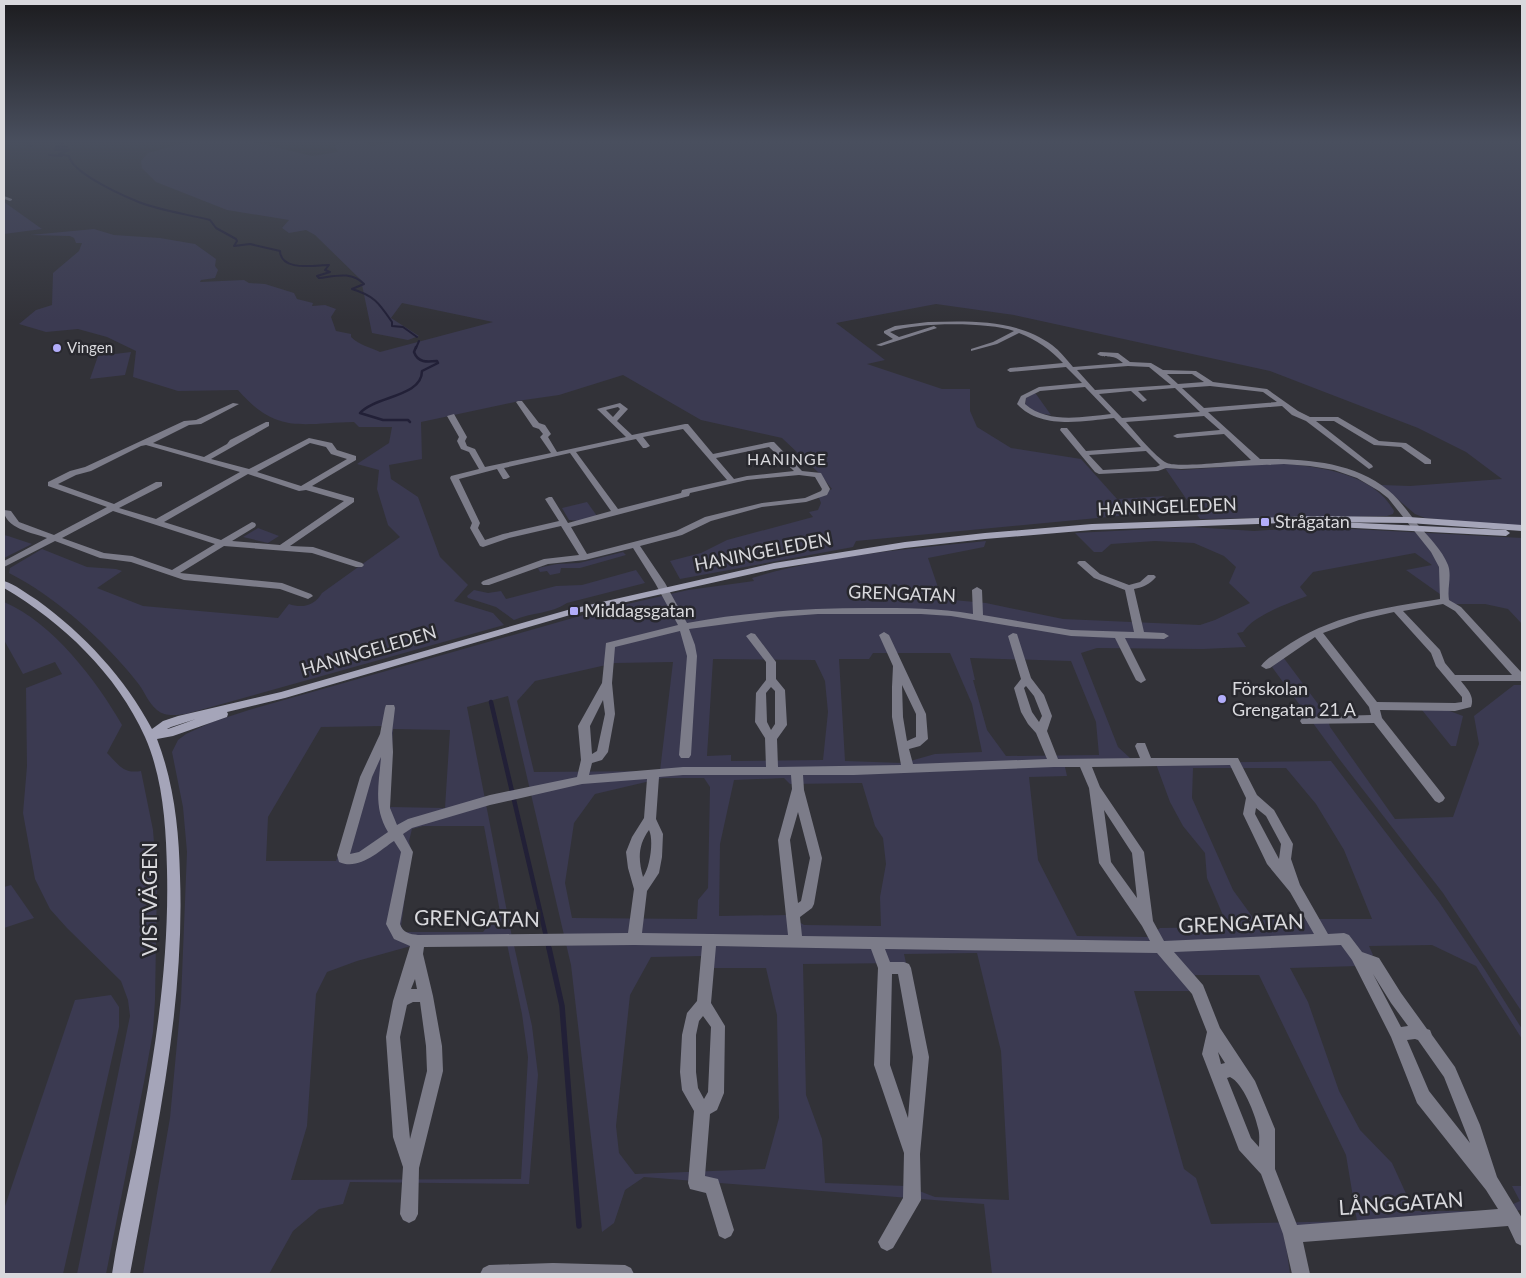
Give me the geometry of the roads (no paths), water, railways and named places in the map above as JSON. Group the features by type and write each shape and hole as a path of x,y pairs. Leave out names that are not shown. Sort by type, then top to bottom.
{"main road":[{"name":"HANINGELEDEN","path":"150,736 183,729 281,695 574,611 662,590 813,559 949,540 1112,526 1311,519 1409,520 1522,528"},
{"name":"HANINGELEDEN","path":"1265,522 1522,534"},
{"name":"VISTVÄGEN","path":"4,584 47,611 98,660 131,702 150,736 160,768 172,830 174,935 168,998 157,1076 120,1274"}],"street":[{"path":"879,346 947,323"},
{"path":"899,339 886,332 892,329 947,323 998,327 1001,330 1018,331 1043,341 1147,449 1165,464 1181,467 1277,460 1312,464 1356,476 1382,489 1416,528 1444,567 1443,594 1445,601"},
{"path":"974,350 995,343 1018,331"},
{"path":"1100,354 1118,354 1128,364"},
{"path":"1010,370 1128,364 1151,365 1177,386 1257,461"},
{"path":"1161,372 1194,372 1212,384"},
{"path":"1093,392 1212,384 1265,390 1295,413 1308,419 1370,467"},
{"path":"1087,386 1039,389 1024,397 1021,404 1029,411 1058,419 1118,418 1284,404"},
{"path":"1132,389 1143,400"},
{"path":"520,402 536,425 542,427 547,434 544,437 555,454"},
{"path":"235,404 198,422 187,423 51,484 112,508 222,543 314,550 359,566"},
{"path":"451,416 463,437 461,441 464,447 472,451 483,470"},
{"path":"1308,419 1335,419 1377,443 1403,445 1428,462"},
{"path":"613,421 617,422 646,446"},
{"path":"207,458 266,424"},
{"path":"486,583 546,561 585,557 679,533 708,519 772,503 806,500 824,493 826,489 818,476 799,473 731,480 616,511 608,516 506,536 482,544 474,528 476,523 454,478 499,466 685,426 731,480"},
{"path":"1064,430 1098,470 1108,473 1158,470 1165,464"},
{"path":"1177,436 1226,432"},
{"path":"146,443 207,458 249,472 302,489 353,458 334,452 329,445 310,440 249,472 158,522"},
{"path":"711,457 771,444 799,473"},
{"path":"1084,454 1147,449"},
{"path":"571,450 616,511"},
{"path":"499,466 506,477"},
{"path":"4,564 159,484"},
{"path":"281,548 351,500 305,487"},
{"path":"549,498 585,557"},
{"path":"4,512 8,513 16,524 103,556 132,559 184,577 282,586 308,596"},
{"path":"172,573 252,525"},
{"path":"635,544 688,636 692,654 685,755"},
{"path":"1082,563 1097,576 1129,588 1143,584 1152,577"},
{"path":"1129,588 1140,635"},
{"path":"977,590 978,617"},
{"path":"1266,666 1308,637 1345,622 1396,609 1445,601 1458,609 1521,678 1452,678"},
{"path":"1374,706 1462,706 1467,704 1467,696 1440,664 1436,652 1396,609"},
{"name":"GRENGATAN","path":"587,760 598,757 602,752 609,726 610,714 607,683 610,645 683,626 735,618 818,612 921,611 978,617 1071,633 1164,636"},
{"path":"1317,633 1326,641 1374,706 1377,719 1440,798"},
{"path":"884,635 921,714 922,738 916,743 903,746"},
{"path":"1119,635 1141,680"},
{"path":"751,636 771,662 770,680 761,693 761,722 771,738 772,771"},
{"path":"1013,636 1026,679 1039,695 1047,716 1041,731"},
{"path":"898,664 896,698 898,723 908,768"},
{"path":"1026,679 1019,688 1022,700 1029,719 1041,731 1054,763"},
{"path":"770,680 780,690 781,725 771,738"},
{"name":"GRENGATAN","path":"582,780 587,760 584,726 607,683"},
{"name":"GRENGATAN","path":"390,708 386,733 387,752 384,808 389,823 407,852 393,924 398,935 411,941 417,948 538,940 634,939 1160,947 1344,940"},
{"path":"1306,721 1377,719"},
{"name":"GRENGATAN","path":"386,733 366,777 344,858 354,860 364,856 408,824 506,797 582,780 683,771 797,772 1147,761 1178,755 1234,761 1252,798 1270,813 1287,844 1285,859 1295,888 1324,940"},
{"path":"1141,746 1147,761"},
{"name":"GRENGATAN","path":"1084,762 1095,788 1138,852 1147,922"},
{"path":"794,914 807,904 816,858 798,789 797,772"},
{"path":"634,939 641,889 653,873 656,857 657,834 650,818 653,774"},
{"name":"GRENGATAN","path":"1095,788 1105,863 1147,922 1160,947"},
{"path":"796,941 784,840 798,789"},
{"name":"GRENGATAN","path":"1252,798 1249,814 1280,873 1295,888"},
{"path":"641,889 633,869 632,852 636,836 650,818"},
{"path":"1269,854 1285,859"},
{"path":"1126,892 1137,895 1143,892"},
{"name":"LÅNGGATAN","path":"1344,940 1357,956 1397,1034 1424,1097 1492,1184 1514,1217 1522,1237"},
{"path":"709,941 704,1004 692,1018 689,1035 688,1072 690,1090 702,1110 696,1183 712,1185 724,1230"},
{"path":"876,943 884,968 882,1065 912,1153"},
{"path":"1160,947 1198,990 1214,1032 1249,1086 1267,1129 1267,1169"},
{"path":"409,1214 412,1168 435,1071 436,1057 417,948"},
{"path":"412,1168 401,1137 393,1037 400,1001 417,948"},
{"name":"LÅNGGATAN","path":"1357,956 1374,962 1396,998 1425,1035 1450,1072 1472,1124 1492,1184"},
{"path":"884,968 904,968 921,1057 912,1153 912,1200 887,1242"},
{"path":"400,1001 412,995 426,996"},
{"path":"702,1110 711,1104 716,1093 718,1026 704,1004"},
{"path":"1214,1032 1210,1054 1245,1144 1267,1169 1292,1234 1300,1274"},
{"path":"1397,1034 1415,1032 1425,1035"},
{"path":"1217,1072 1230,1070 1240,1074"},
{"name":"LÅNGGATAN","path":"1292,1234 1514,1217"},
{"path":"489,1274 553,1272 625,1274"}],"waterway":[{"path":"139,202 161,209 210,220 216,228 236,239 237,241 234,246 250,244 280,251 282,258 292,265 329,265 325,270 330,272 317,276 319,278 343,275 354,277 364,284 352,289 366,294 376,301 392,322 392,326 403,327 417,337"},
{"path":"416,348 419,341"},
{"path":"410,422 408,420 383,420 360,413 367,407 414,386 420,380 422,371 438,363 437,361 420,360 414,352 416,347"},
{"path":"491,702 549,949"},
{"path":"549,948 562,1006 579,1226"}],"place":[{"name":"Vingen","path":"57,348"},
{"name":"Strågatan","path":"1265,522"},
{"name":"Middagsgatan","path":"574,611"},
{"name":"Förskolan Grengatan 21 A","path":"1222,699"}],"district":[{"name":"HANINGE","path":"787,459"}]}
